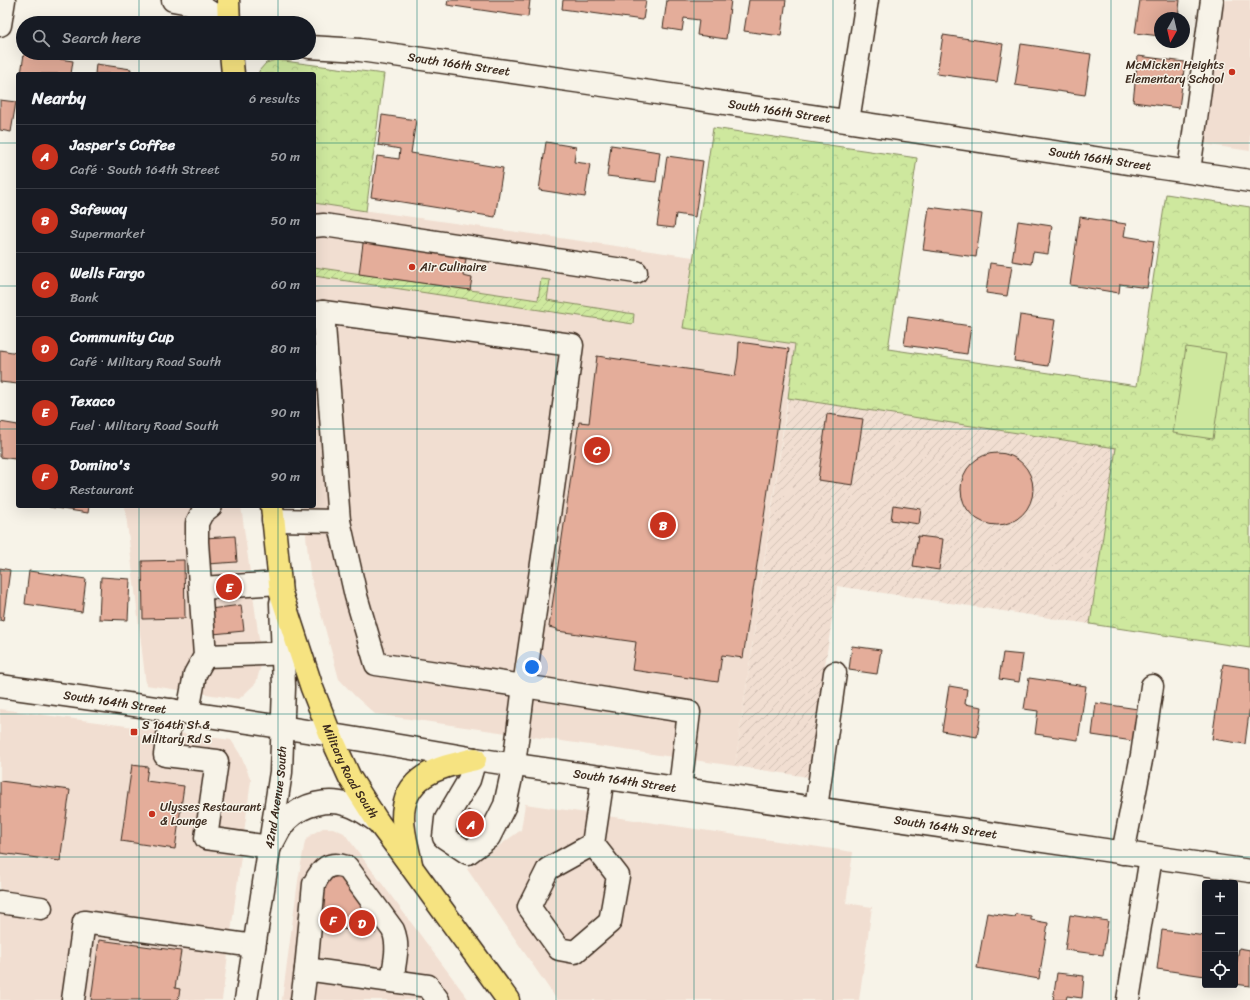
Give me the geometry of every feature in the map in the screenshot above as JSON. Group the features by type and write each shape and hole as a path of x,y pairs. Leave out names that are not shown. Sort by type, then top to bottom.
{"main road":[{"path":"228,0 228,16"},
{"path":"232,60 233,72"},
{"name":"Military Road South","path":"272,513 280,588 292,653 312,688 330,734 350,778 378,822 508,1000"},
{"path":"413,871 403,818 405,802 411,789 422,777 442,767 475,759"}],"street":[{"path":"0,25 4,0"},
{"path":"173,0 189,3 205,9 216,16"},
{"path":"848,121 867,0"},
{"path":"1189,171 1212,0"},
{"name":"South 166th Street","path":"316,47 360,50 1250,181"},
{"path":"316,226 324,225 636,272"},
{"path":"475,759 469,780 446,819 444,837 468,853 489,836 505,805 514,764 524,686 572,345 318,312 339,521 356,596 376,664 524,686 689,712 680,788"},
{"path":"208,508 202,513 197,523 205,656 194,674 164,755 217,761 206,838 270,847 287,819 300,810 318,803 332,802 349,805 378,822"},
{"path":"272,513 339,521"},
{"path":"201,588 280,588"},
{"path":"205,656 292,653"},
{"name":"42nd Avenue South","path":"246,1000 281,772 283,727 292,653"},
{"path":"816,808 835,673"},
{"name":"South 164th Street","path":"0,686 330,734 475,759 1250,871"},
{"path":"1123,853 1142,755 1152,686"},
{"path":"593,844 548,869 528,907 559,948 575,952 610,922 618,876 593,844 603,777"},
{"path":"1128,1000 1151,857"},
{"path":"302,1000 314,884 319,874 325,868 332,865 340,864 347,867 393,930 397,946 392,981"},
{"path":"0,902 41,908"},
{"path":"73,1000 84,922 254,946"},
{"path":"306,970 428,986 438,1000"}],"shaded area":[{"name":"McMicken Heights Elementary School","path":"1224,0 1250,0 1250,151 1203,144"},
{"path":"316,203 693,257 683,328 795,344 735,766 375,714 339,679 310,574 303,508 316,508"},
{"path":"788,398 1116,448 1090,624 837,586 808,777 735,766"},
{"path":"125,508 241,508 262,662 256,683 239,699 146,685"},
{"path":"0,709 231,740 240,754 251,780 222,1000 0,1000"},
{"path":"525,804 853,852 846,903 872,907 859,1000 557,1000 467,869 521,830"},
{"path":"323,828 333,828 344,833 469,1000 282,1000 298,881 305,841 312,834"}],"green space":[{"path":"276,60 384,74 366,211 316,203 316,72 259,72 266,63"},
{"path":"713,128 917,158 888,349 1137,386 1166,194 1250,207 1250,648 1090,624 1116,448 788,398 795,344 683,328"},
{"path":"316,267 538,300 541,279 550,280 547,300 634,314 633,324 316,276"},
{"path":"1186,347 1226,353 1213,439 1173,433"}],"building":[{"path":"448,0 530,0 528,17 447,5"},
{"path":"563,0 646,0 643,20 562,9"},
{"path":"667,0 731,0 726,39 697,35 699,20 684,18 682,31 663,28"},
{"path":"749,0 786,0 781,36 744,31"},
{"path":"1140,0 1180,0 1179,12 1154,12 1154,35 1135,33"},
{"path":"943,35 1003,44 997,82 937,74"},
{"path":"1021,44 1091,54 1085,95 1015,85"},
{"path":"1138,56 1185,62 1179,108 1133,102"},
{"path":"23,60 73,61 71,72 21,72"},
{"path":"96,64 131,69 130,72 95,72"},
{"path":"0,100 16,102 11,132 0,130"},
{"path":"382,115 416,120 411,153 503,168 495,217 371,197 377,156 399,159 400,149 378,145"},
{"path":"546,142 576,147 574,162 590,164 585,197 539,190"},
{"path":"611,145 660,152 656,182 607,176"},
{"path":"667,156 703,161 695,217 676,214 674,228 657,226"},
{"path":"929,207 982,214 976,257 923,250"},
{"path":"1080,217 1126,224 1124,236 1154,241 1147,288 1120,284 1119,293 1070,285"},
{"path":"1018,221 1052,226 1048,254 1033,252 1031,264 1012,261"},
{"name":"Air Culinaire","path":"364,236 459,255 459,258 466,259 463,276 472,278 470,290 359,274"},
{"path":"990,263 1012,266 1007,296 986,293"},
{"path":"1020,315 1055,320 1048,366 1014,361"},
{"path":"908,317 971,326 967,354 904,345"},
{"path":"739,342 789,349 743,658 722,655 718,682 632,670 636,642 557,631 557,629 549,627 579,422 589,423 597,356 735,376"},
{"path":"0,350 16,353 16,384 0,382"},
{"path":"827,414 863,419 853,485 818,480"},
{"path":"0,422 16,425 15,459 0,457"},
{"path":"997,453 1017,459 1027,469 1033,489 1027,509 1017,519 997,525 977,519 967,509 961,489 967,469 977,459"},
{"path":"893,505 921,509 919,524 891,520"},
{"path":"56,508 89,508 88,513"},
{"path":"235,536 237,562 207,564 205,538"},
{"path":"918,536 943,539 939,570 913,566"},
{"path":"184,560 185,618 143,619 142,561"},
{"path":"0,568 10,570 3,621 0,620"},
{"path":"29,571 86,579 82,612 25,604"},
{"path":"101,577 130,579 128,620 99,619"},
{"path":"241,605 244,631 213,634 210,609"},
{"path":"852,646 881,650 877,674 849,670"},
{"path":"1003,653 1023,655 1019,682 999,679"},
{"path":"1223,664 1250,668 1250,705 1245,744 1212,739"},
{"path":"1029,678 1086,686 1078,740 1035,734 1038,711 1024,709"},
{"path":"949,686 967,689 965,704 982,707 977,737 942,731"},
{"path":"1096,703 1138,709 1133,741 1092,735"},
{"name":"Ulysses Restaurant & Lounge","path":"132,765 148,767 146,781 184,786 175,849 121,841"},
{"path":"0,781 70,790 60,861 0,853"},
{"path":"468,810 484,820 473,838 457,828"},
{"path":"344,875 377,917 375,934 315,925 322,880"},
{"path":"987,913 1015,917 1016,914 1031,916 1031,920 1048,923 1039,979 977,968"},
{"path":"1070,915 1108,921 1103,955 1065,950"},
{"path":"1162,930 1202,936 1202,976 1157,969"},
{"path":"99,940 181,951 175,988 180,989 178,1000 91,1000"},
{"path":"1239,948 1250,950 1250,986 1238,984"},
{"path":"1057,973 1084,976 1082,998 1067,996 1066,1000 1053,1000"}],"place":[{"name":"McMicken Heights Elementary School","path":"1232,72"},
{"name":"Air Culinaire","path":"412,267"},
{"name":"Wells Fargo","path":"597,450"},
{"name":"Safeway","path":"663,525"},
{"name":"Texaco","path":"229,587"},
{"name":"S 164th St & Military Rd S","path":"134,732"},
{"name":"Ulysses Restaurant & Lounge","path":"152,814"},
{"name":"Jasper's Coffee","path":"471,824"},
{"name":"Domino's","path":"333,920"},
{"name":"Community Cup","path":"362,923"}]}
